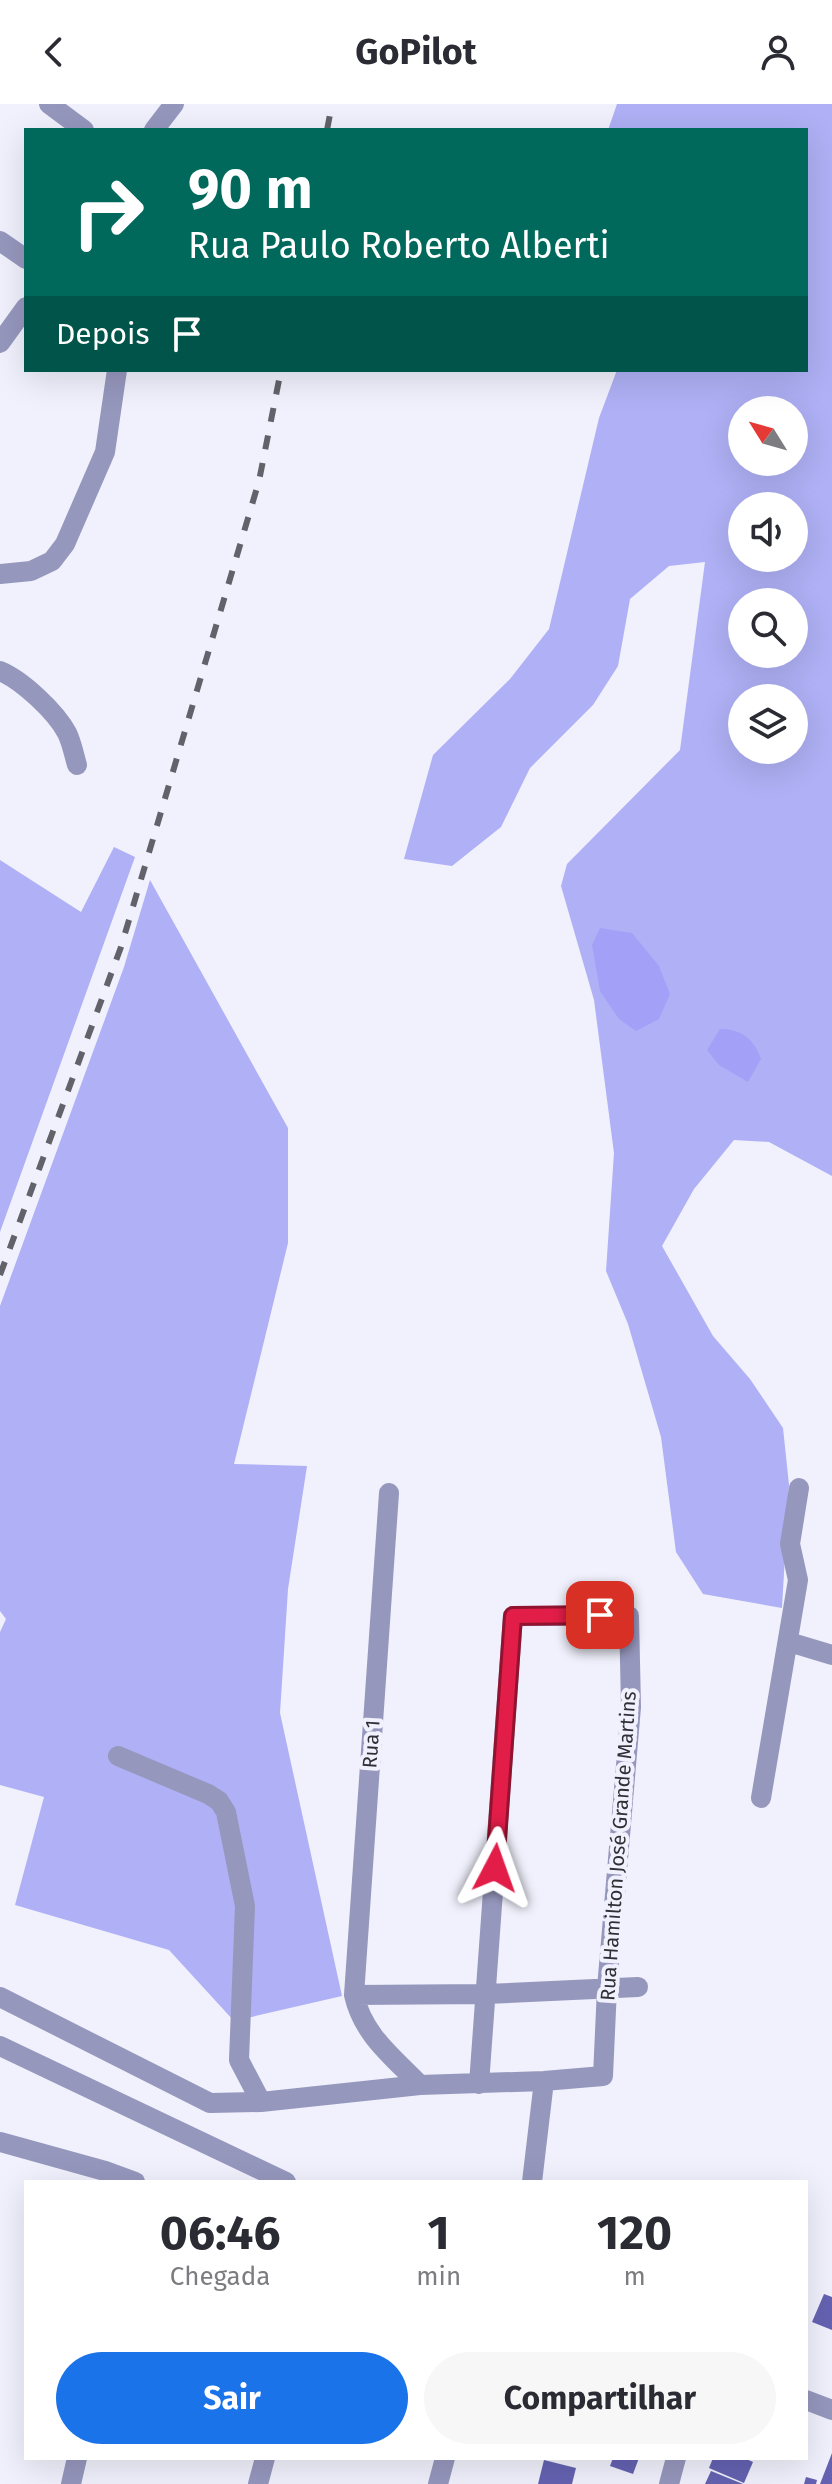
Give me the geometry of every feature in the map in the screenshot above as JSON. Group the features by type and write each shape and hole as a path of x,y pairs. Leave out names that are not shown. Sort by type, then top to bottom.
{"street":[{"path":"49,104 81,128"},
{"path":"156,128 174,104"},
{"path":"0,241 24,258"},
{"path":"0,343 24,310"},
{"path":"0,574 31,571 42,566 52,561 65,544 105,452 117,372"},
{"path":"0,671 14,677 66,733 77,765"},
{"path":"761,1798 798,1580 790,1544 799,1488"},
{"name":"Rua 1","path":"354,1995 389,1493"},
{"name":"Rua Hamilton José Grande Martins","path":"486,1994 513,1616 629,1616 631,1707 607,1988 603,2076 544,2081"},
{"path":"789,1642 832,1655"},
{"path":"118,1756 208,1794 219,1801 226,1812 245,1906 239,2060 261,2102"},
{"path":"420,2085 369,2033 358,2014 354,1995 486,1994 638,1987"},
{"path":"479,2084 486,1994"},
{"path":"0,1997 210,2103 261,2102 420,2085 544,2081 532,2180"},
{"path":"0,2046 282,2180"},
{"path":"0,2142 130,2180"},
{"path":"808,2401 832,2410"},
{"path":"71,2484 77,2460"},
{"path":"258,2484 264,2460"},
{"path":"438,2484 444,2460"},
{"path":"669,2484 675,2460"}],"shaded area":[{"path":"617,104 832,104 832,1176 769,1142 734,1140 694,1189 662,1246 713,1336 750,1379 783,1428 789,1485 782,1608 703,1594 676,1552 661,1437 628,1324 606,1271 614,1153 594,1000 561,886 567,864 680,750 705,562 669,566 630,599 618,666 593,705 530,768 501,827 452,866 404,859 433,755 510,679 549,629 599,418 616,372 808,372 808,128 609,128"},
{"path":"114,847 135,857 0,1232 0,860 81,912"},
{"path":"150,880 288,1128 288,1243 234,1464 307,1466 288,1589 280,1713 342,1996 234,2021 169,1950 15,1905 44,1797 0,1785 0,1632 6,1619 0,1611 0,1306 124,967"},
{"path":"600,928 632,933 659,966 670,994 659,1019 636,1031 619,1019 600,991 592,945"},
{"path":"720,1029 741,1033 758,1052 761,1059 748,1082 719,1065 707,1050"}],"building":[{"path":"824,2294 832,2297 832,2330 812,2322"},
{"path":"832,2453 832,2484 820,2484"},
{"path":"544,2460 576,2468 572,2484 538,2484"},
{"path":"612,2460 638,2460 633,2474 610,2466"},
{"path":"712,2460 753,2462 744,2483 709,2468"},
{"path":"711,2471 743,2484 705,2484"},
{"path":"806,2477 817,2480 816,2484 804,2484"}],"railway":[{"path":"327,128 332,104"},
{"path":"0,1275 121,947 259,481 281,372"}],"route":[{"path":"495,1868 513,1616 600,1615"}]}
